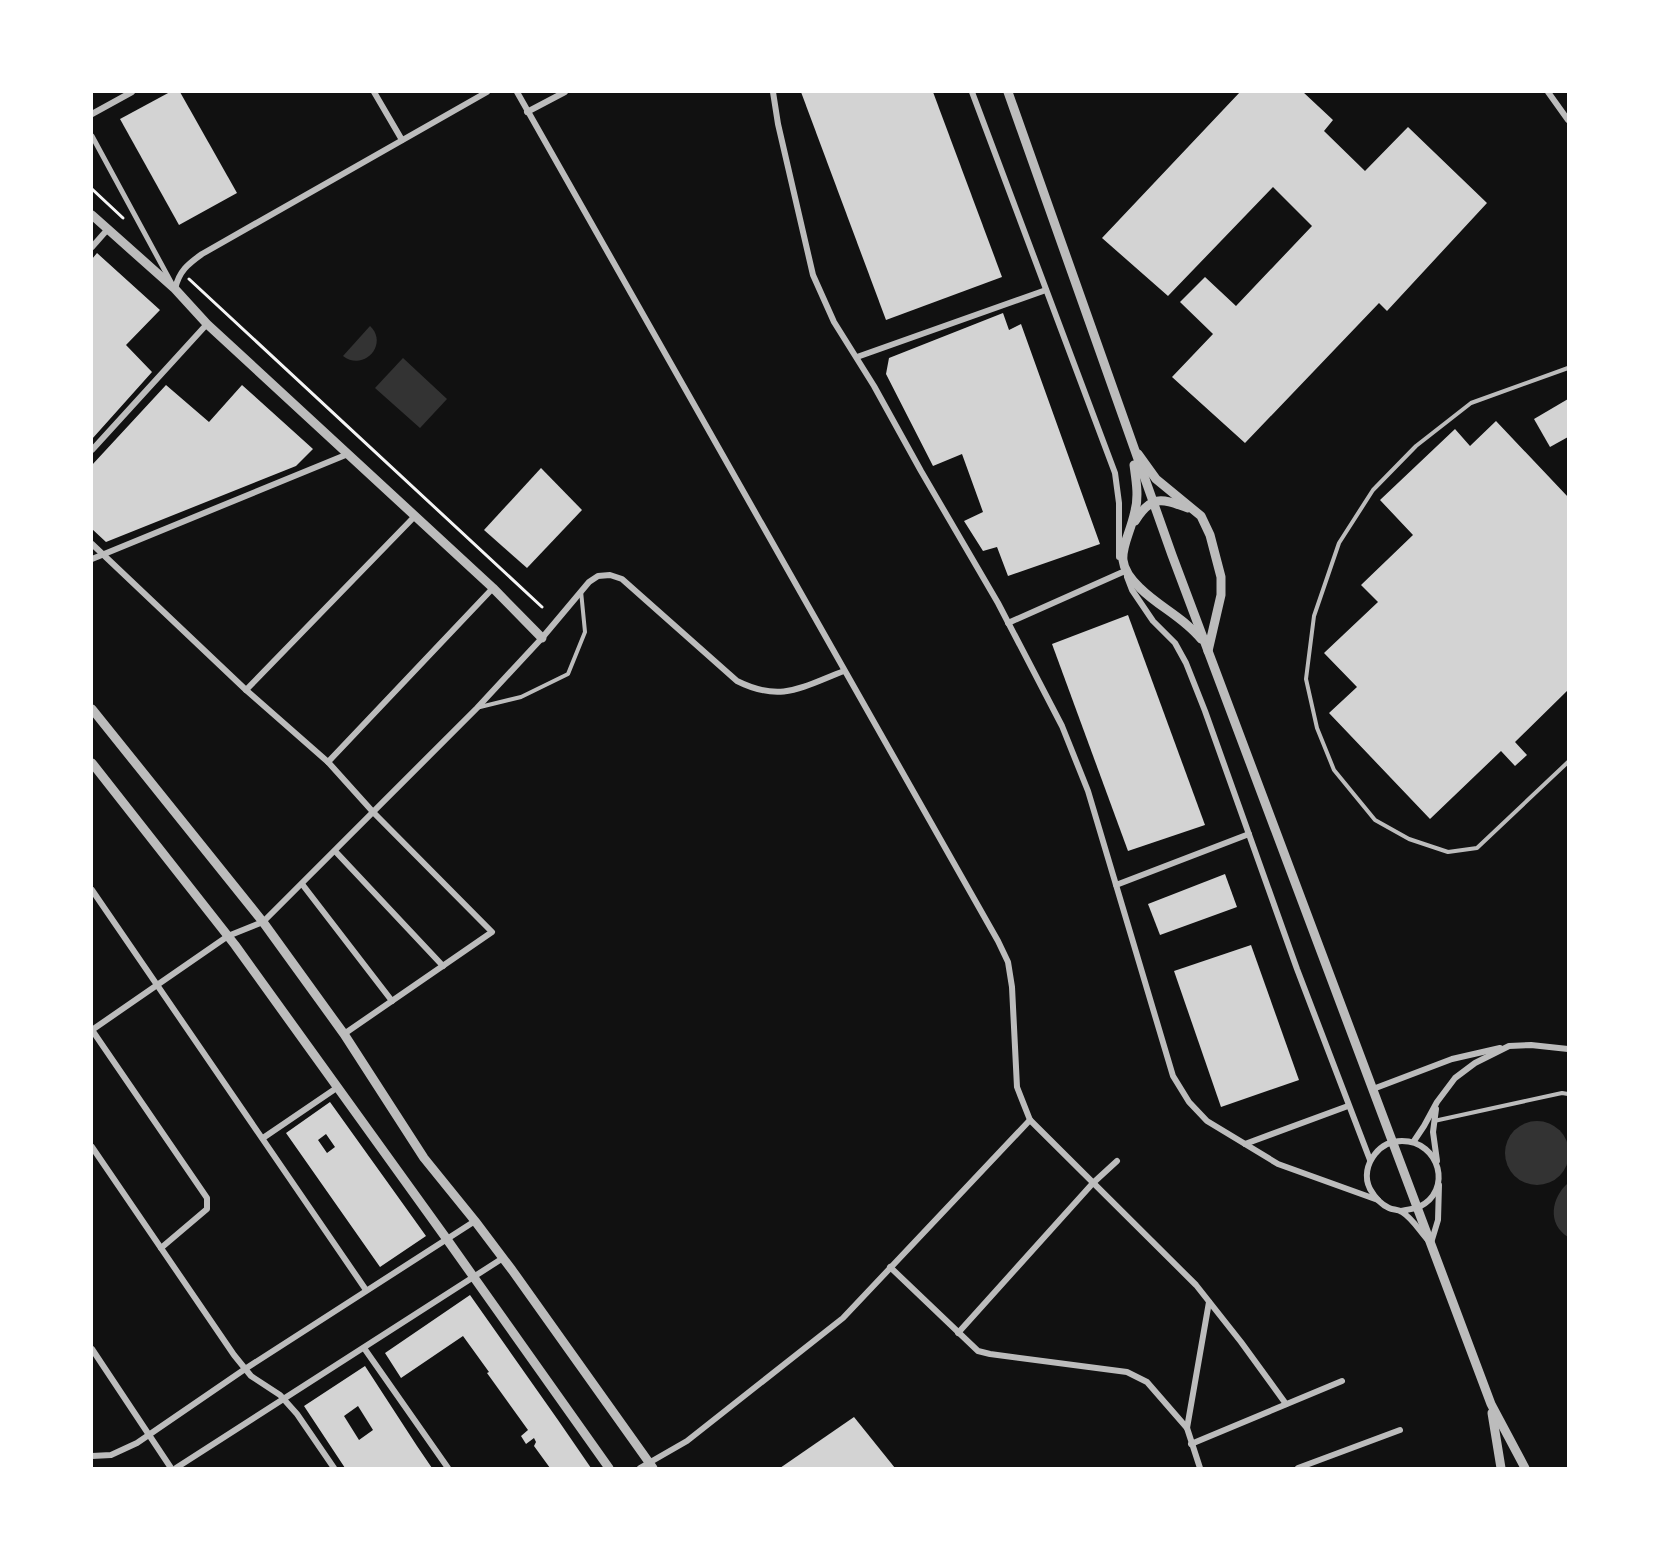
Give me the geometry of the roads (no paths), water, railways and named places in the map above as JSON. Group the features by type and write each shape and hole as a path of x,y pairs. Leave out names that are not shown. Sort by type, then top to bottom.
{"street":[{"path":"92,114 132,92"},
{"path":"374,92 402,140"},
{"path":"175,289 181,272 202,254 487,92"},
{"path":"517,92 998,941 1008,962 1017,1087 1030,1119 1196,1286 1241,1341 1286,1404"},
{"path":"527,112 566,92"},
{"path":"773,92 778,124 813,275 834,322 857,357 1008,623 1062,726 1088,791 1173,1076 1189,1102 1207,1121 1278,1164 1378,1200"},
{"path":"972,92 1115,473 1119,503 1119,559 1132,590 1153,621 1175,643 1186,663 1348,1106 1370,1160 1367,1180 1369,1188 1388,1208 1401,1211 1418,1208 1428,1201 1435,1191 1439,1174 1433,1155 1423,1145 1414,1141 1392,1141 1379,1149 1370,1160"},
{"path":"1008,92 1130,442 1392,1141 1491,1404 1525,1468"},
{"path":"1548,92 1569,120"},
{"path":"92,136 175,289"},
{"path":"92,215 175,289 207,324 493,588 542,638"},
{"path":"92,247 107,230"},
{"path":"857,357 1046,290"},
{"path":"92,450 207,324"},
{"path":"1130,442 1156,479 1201,516 1210,535 1221,577 1218,615 1208,651"},
{"path":"1130,442 1137,490 1135,512 1122,556 1125,571 1139,588 1189,625 1208,651"},
{"path":"92,559 348,454"},
{"path":"1126,539 1142,510 1152,501 1165,500 1194,510"},
{"path":"246,690 414,516"},
{"path":"92,544 246,690 328,762 373,812 492,932 344,1034"},
{"path":"1008,623 1125,571"},
{"path":"161,1248 207,1209 207,1198 92,1030 228,936 263,922 477,708 542,638 581,590 598,576 610,575 622,579 737,681 761,691 778,693 844,671"},
{"path":"328,762 493,588"},
{"path":"92,709 263,922 344,1034 424,1158 503,1258 647,1466 687,1442 843,1318 1030,1119"},
{"path":"92,763 228,936 609,1468"},
{"path":"1116,885 1249,834"},
{"path":"335,851 443,966"},
{"path":"302,884 392,1001"},
{"path":"92,890 366,1290"},
{"path":"1373,1089 1452,1059 1509,1046 1531,1045 1569,1049"},
{"path":"1414,1141 1437,1102 1455,1078 1475,1063 1509,1046"},
{"path":"263,1138 338,1087"},
{"path":"1431,1244 1438,1220 1439,1174 1434,1121 1437,1102"},
{"path":"1245,1144 1348,1106"},
{"path":"92,1147 245,1369 284,1400 297,1414 333,1468"},
{"path":"958,1333 1094,1183 1117,1161"},
{"path":"1401,1211 1431,1244"},
{"path":"92,1456 111,1455 137,1443 245,1369 475,1221"},
{"path":"176,1468 503,1258"},
{"path":"890,1267 978,1351 1127,1372 1147,1382 1187,1428"},
{"path":"1200,1468 1187,1428 1209,1302"},
{"path":"364,1348 448,1468"},
{"path":"92,1349 171,1468"},
{"path":"1191,1444 1342,1381"},
{"path":"1491,1404 1501,1468"},
{"path":"1298,1468 1400,1430"},
{"path":"1317,1461 1321,1468"}],"lane":[{"path":"1569,368 1471,403 1416,446 1373,490 1339,543 1314,616 1306,679 1317,728 1334,770 1375,820 1409,839 1448,852 1477,848 1569,762"},
{"path":"477,708 521,697 568,674 585,632 581,590"},
{"path":"1434,1121 1562,1093 1569,1094"}]}
